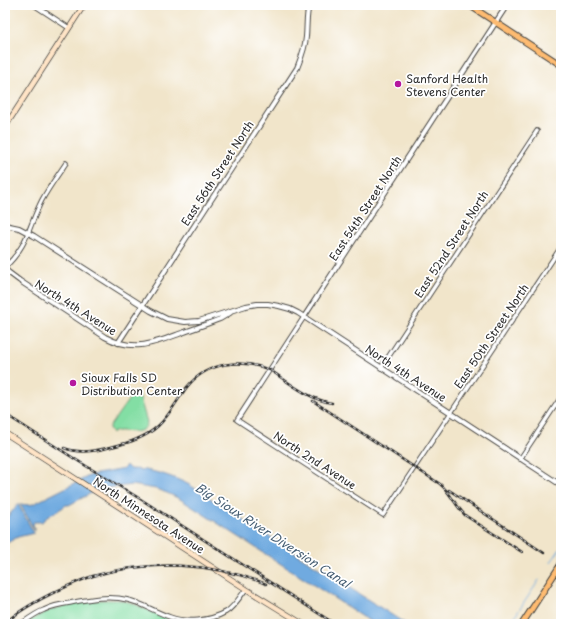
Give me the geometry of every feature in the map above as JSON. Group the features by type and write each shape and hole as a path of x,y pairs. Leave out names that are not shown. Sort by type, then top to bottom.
{"main road":[{"path":"5,127 84,5"},
{"path":"468,5 561,65"},
{"name":"North Minnesota Avenue","path":"5,433 302,624"},
{"path":"522,624 561,564"},
{"name":"North Minnesota Avenue","path":"282,612 299,624"}],"street":[{"path":"34,5 69,28"},
{"name":"East 56th Street North","path":"118,343 297,68 305,49 306,19 309,5"},
{"name":"East 54th Street North","path":"237,420 507,5"},
{"name":"East 52nd Street North","path":"381,368 537,131"},
{"path":"5,268 17,255 26,240 43,198 66,163"},
{"name":"North 4th Avenue","path":"5,225 19,228 29,233 142,306 162,317 185,322 199,321 257,304 273,304 290,309 561,485"},
{"name":"East 50th Street North","path":"383,515 561,247"},
{"name":"North 4th Avenue","path":"5,268 20,281 105,337 118,343 135,346 151,344 220,318 233,311"},
{"path":"520,459 561,397"},
{"name":"North 2nd Avenue","path":"237,420 383,515"},
{"path":"21,624 37,613 50,607 103,597 127,599 175,619 199,620 211,618 226,612 233,606 246,589"}],"green space":[{"path":"134,392 139,395 147,422 146,427 143,430 135,432 117,431 112,434 109,427"},
{"path":"101,600 120,600 132,603 170,620 182,622 205,621 209,624 25,624 52,610"}],"water":[{"path":"126,465 130,469 160,473 188,484 406,624 374,624 180,499 156,489 132,485 99,489 69,505 66,505 42,522 34,522 33,524 35,531 20,504 33,504 91,475 124,469"},
{"path":"18,504 34,533 18,537 5,544 5,518"}],"waterway":[{"path":"551,562 560,549"},
{"path":"510,624 539,580"}],"railway":[{"path":"64,448 76,451 94,451 124,444 142,437 162,422 187,387 195,379 214,367 225,365 248,364 259,366 270,370 307,394 332,403"},
{"path":"313,401 440,484 466,516 522,552"},
{"path":"5,414 335,624"},
{"path":"449,490 544,553"},
{"path":"5,623 18,613 52,593 93,576 136,567 180,566 202,568 224,571 266,584"}],"place":[{"name":"Sanford Health Stevens Center","path":"398,84"},
{"name":"Sioux Falls SD Distribution Center","path":"73,383"}],"water label":[{"name":"Big Sioux River Diversion Canal","path":"273,535"}]}
